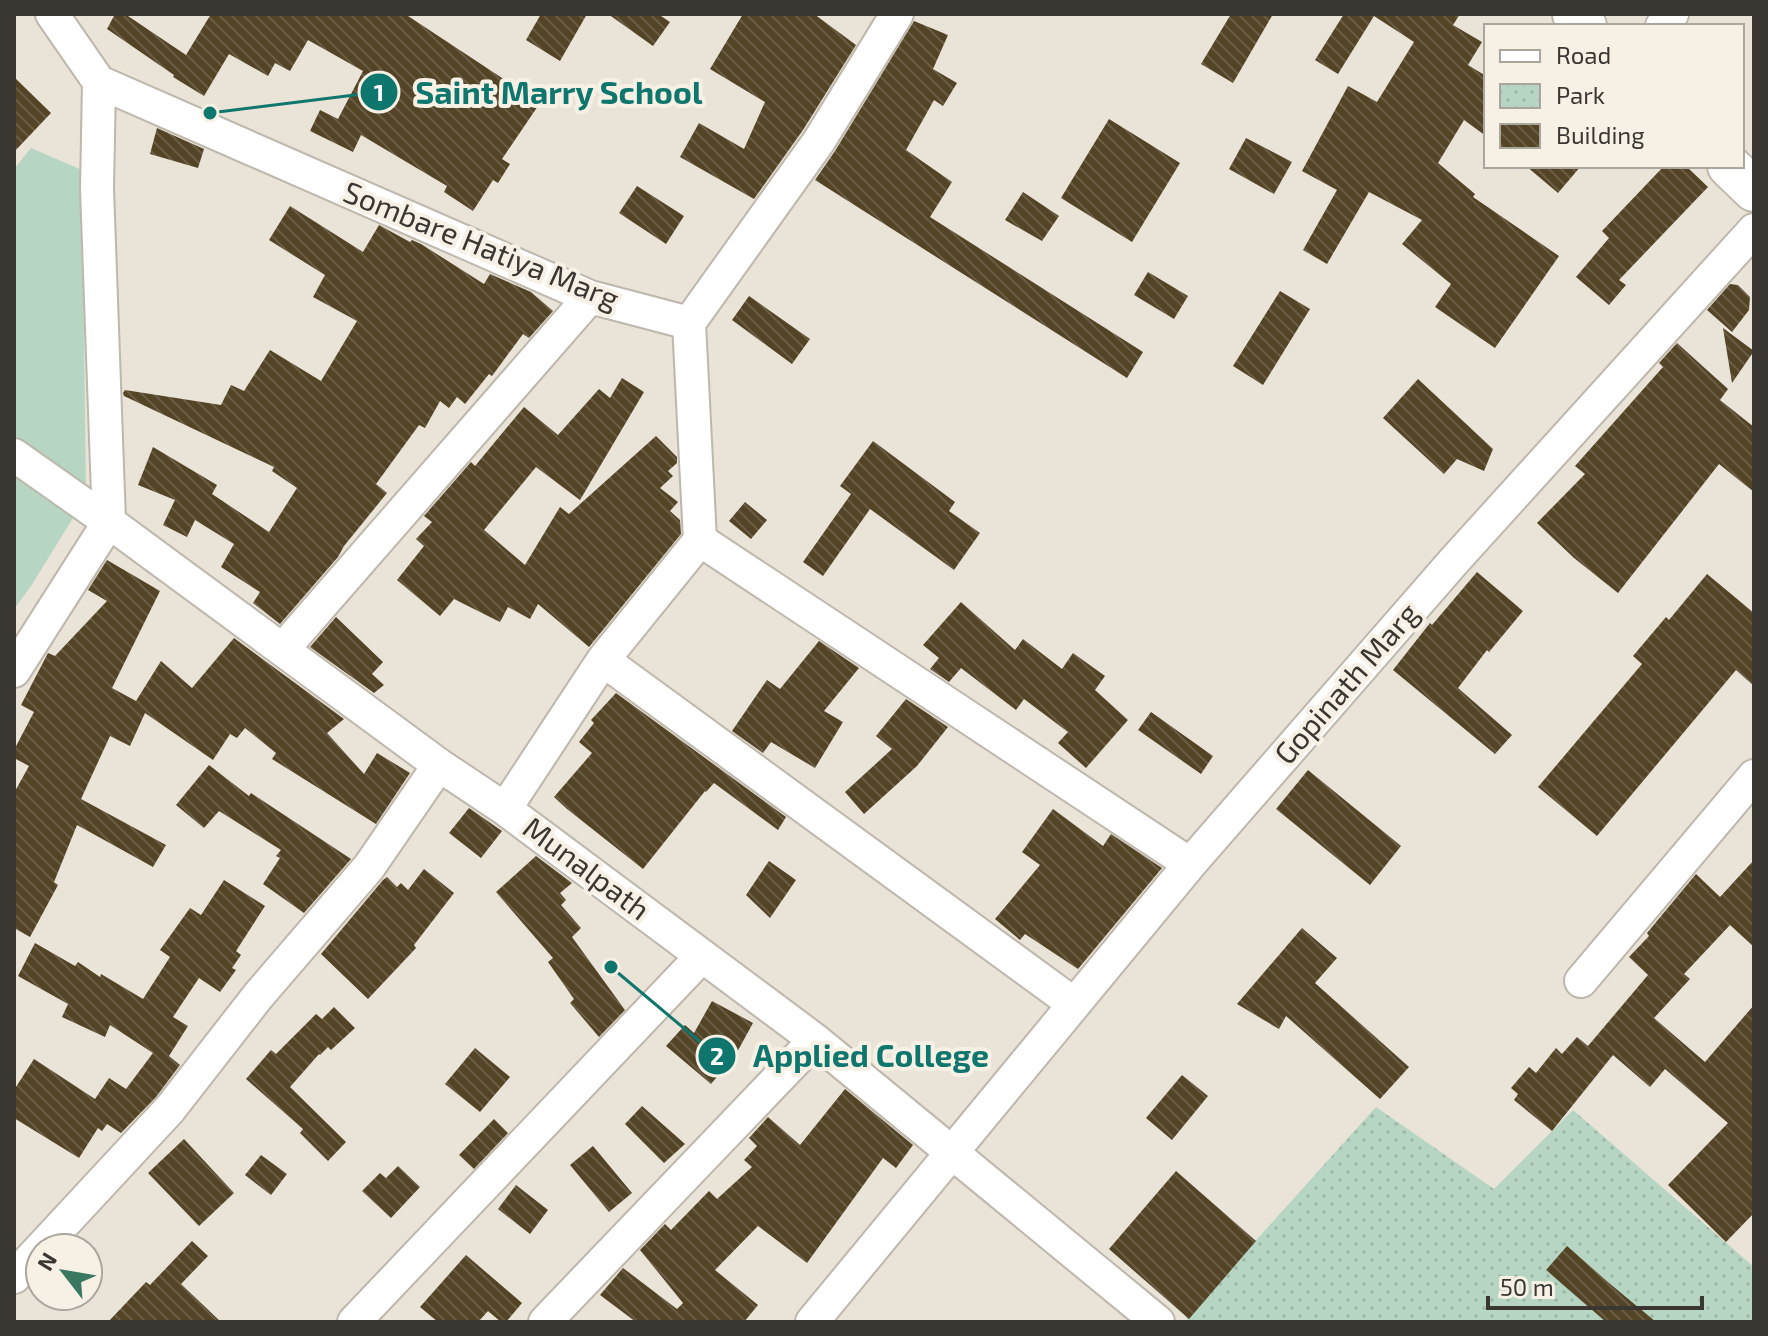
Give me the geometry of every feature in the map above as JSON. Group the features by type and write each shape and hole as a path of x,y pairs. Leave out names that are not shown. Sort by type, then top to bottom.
{"main road":[{"path":"1731,168 1754,190"}],"street":[{"path":"14,671 109,522 97,189 99,82 52,14"},
{"path":"897,14 819,141 689,323 700,540 1190,864"},
{"name":"Sombare Hatiya Marg","path":"99,82 590,297 689,323"},
{"name":"Gopinath Marg","path":"812,1322 1190,864 1454,561 1754,230"},
{"path":"283,649 590,297"},
{"path":"14,455 439,765 505,809"},
{"name":"Munalpath","path":"700,540 603,660 505,809 815,1040 1158,1322"},
{"path":"603,660 1074,1004"},
{"path":"55,1232 170,1109 258,996 369,867 439,765"},
{"path":"1581,981 1754,776"},
{"path":"354,1322 702,956"},
{"path":"545,1322 815,1040"}],"green space":[{"path":"31,148 82,170 86,491 14,440 14,169"},
{"path":"14,471 73,518 14,609"},
{"path":"1376,1107 1494,1189 1573,1110 1754,1267 1754,1322 1191,1322 1186,1318"}],"building":[{"path":"115,14 125,14 186,55 211,14 405,14 540,103 502,159 510,164 498,183 493,180 473,211 444,192 447,186 361,135 353,152 310,131 320,110 338,119 363,71 308,40 290,71 275,63 268,76 229,54 204,96 107,29"},
{"path":"541,14 587,14 560,61 526,40"},
{"path":"608,14 658,14 670,22 653,46"},
{"path":"743,14 814,14 856,45 803,130 754,199 680,157 699,123 744,149 765,102 710,69"},
{"path":"1231,14 1273,14 1233,83 1201,64"},
{"path":"1344,14 1460,14 1453,25 1482,42 1468,65 1484,75 1484,135 1464,120 1438,163 1475,194 1473,197 1559,256 1495,348 1435,307 1451,284 1402,244 1422,220 1369,192 1327,264 1303,250 1337,190 1302,171 1348,86 1377,102 1414,42 1374,16 1338,74 1315,60"},
{"path":"914,21 948,35 933,69 957,83 943,106 934,100 906,150 952,182 930,217 1143,352 1127,378 815,180"},
{"path":"14,77 51,113 14,152"},
{"path":"1109,119 1180,163 1132,242 1061,198"},
{"path":"157,128 204,149 198,168 150,154"},
{"path":"1246,138 1292,162 1274,194 1229,169"},
{"path":"1528,168 1579,168 1558,193"},
{"path":"1662,168 1688,168 1708,187 1619,280 1626,285 1609,305 1576,277 1609,238 1602,231"},
{"path":"637,186 684,216 666,244 619,213"},
{"path":"1023,192 1059,216 1042,241 1005,220"},
{"path":"290,206 363,252 379,225 410,242 421,244 484,284 490,274 531,292 553,311 529,338 523,334 492,376 489,374 465,404 457,397 449,408 440,401 425,428 419,425 376,484 387,493 338,557 280,624 253,603 260,592 221,567 234,544 195,520 187,537 163,525 175,500 138,485 153,447 217,485 212,494 269,532 297,488 272,471 274,467 123,393 125,390 221,405 231,385 244,391 270,350 321,381 357,321 313,297 325,275 269,240"},
{"path":"1148,272 1188,296 1174,319 1134,295"},
{"path":"1730,284 1738,285 1750,297 1749,310 1732,332 1707,310"},
{"path":"1280,291 1310,309 1263,385 1233,366"},
{"path":"749,296 810,339 792,364 732,320"},
{"path":"1723,328 1754,351 1732,383"},
{"path":"1677,343 1728,389 1720,400 1754,427 1754,492 1719,464 1618,593 1537,523 1585,474 1575,466 1663,367 1659,363"},
{"path":"622,378 644,392 580,500 536,467 484,530 525,565 560,507 569,514 656,436 677,457 677,463 668,471 673,476 660,488 678,502 670,511 680,520 681,534 589,647 538,604 530,619 508,607 500,622 454,599 440,616 397,580 424,546 416,539 432,522 424,516 471,462 475,466 524,407 558,435 599,389 610,398"},
{"path":"1418,379 1493,449 1484,471 1457,459 1444,474 1383,418"},
{"path":"873,441 955,502 949,511 980,533 954,570 870,509 823,576 803,562 851,494 840,486"},
{"path":"745,502 767,520 751,539 729,521"},
{"path":"107,560 160,591 112,688 136,701 161,661 192,688 234,638 344,719 327,733 364,774 377,753 410,773 376,824 272,759 276,753 245,728 237,738 230,734 213,760 145,713 130,746 110,736 81,799 166,845 153,867 77,825 54,882 58,885 30,937 14,928 14,793 29,766 14,758 14,750 34,712 21,705 48,653 55,656 107,601 88,590"},
{"path":"1477,572 1523,611 1458,688 1512,735 1495,754 1393,670 1430,623 1432,625"},
{"path":"1707,574 1754,613 1754,686 1736,670 1597,836 1538,787 1642,664 1633,656 1666,617 1669,620"},
{"path":"961,602 1015,650 1023,639 1062,669 1073,653 1105,676 1095,690 1128,720 1086,768 1058,743 1068,732 1024,699 1016,710 961,668 949,682 930,669 939,658 923,645"},
{"path":"336,617 383,662 372,674 384,685 374,693 310,647"},
{"path":"819,641 859,668 824,711 843,722 815,768 771,742 763,753 732,731 767,680 780,689"},
{"path":"616,693 786,817 778,830 714,783 643,869 567,809 554,797 592,753 579,742 594,723 591,720"},
{"path":"906,699 948,727 917,766 864,814 845,792 892,749 876,736"},
{"path":"1151,712 1213,756 1201,774 1138,730"},
{"path":"209,765 249,796 251,793 351,859 304,913 263,884 280,858 276,856 281,850 219,811 204,828 176,805"},
{"path":"1308,770 1401,846 1370,885 1276,809"},
{"path":"469,808 502,831 481,858 449,833"},
{"path":"1053,809 1103,846 1111,834 1162,868 1078,969 1025,934 1020,940 995,919 1040,865 1022,852"},
{"path":"536,856 572,883 560,893 566,900 561,905 581,928 572,937 625,1010 599,1037 570,1003 574,999 548,962 553,958 496,892"},
{"path":"1754,860 1754,947 1730,925 1684,974 1690,979 1654,1018 1705,1062 1754,1005 1754,1213 1726,1242 1668,1185 1728,1123 1665,1069 1650,1087 1613,1055 1552,1131 1514,1100 1518,1094 1511,1088 1529,1067 1536,1073 1556,1048 1562,1054 1577,1037 1588,1046 1648,975 1629,957 1696,874 1720,897"},
{"path":"769,861 796,880 770,918 746,895"},
{"path":"424,869 454,893 414,945 416,948 368,999 321,954 383,880 387,877 397,887 401,883 408,890"},
{"path":"224,880 265,906 236,951 241,955 232,968 236,970 220,992 199,978 173,1017 188,1026 169,1056 180,1065 156,1097 121,1133 107,1124 102,1131 98,1128 79,1158 14,1118 14,1090 34,1059 95,1099 109,1078 126,1089 153,1053 110,1025 105,1037 62,1017 68,1004 18,976 35,943 75,966 78,962 143,999 170,957 160,950 190,908 201,915"},
{"path":"1302,928 1337,958 1315,983 1409,1067 1380,1099 1286,1016 1279,1029 1237,1004"},
{"path":"712,1001 753,1023 736,1054 711,1084 666,1046 685,1025 694,1033"},
{"path":"334,1007 355,1028 331,1050 328,1047 319,1054 290,1087 346,1142 328,1161 300,1133 303,1129 246,1079 271,1050 276,1054 316,1014 322,1019"},
{"path":"475,1048 510,1077 480,1112 445,1084"},
{"path":"1182,1075 1208,1096 1172,1140 1146,1118"},
{"path":"845,1089 913,1145 896,1168 883,1158 807,1263 758,1226 715,1270 758,1305 744,1322 636,1322 600,1295 623,1268 677,1309 683,1303 640,1250 665,1224 671,1230 709,1191 717,1199 752,1167 744,1160 757,1146 749,1138 768,1117 800,1145"},
{"path":"642,1106 685,1144 664,1163 625,1124"},
{"path":"494,1119 508,1133 474,1169 459,1155"},
{"path":"184,1139 234,1193 199,1226 148,1173"},
{"path":"593,1146 632,1193 609,1212 570,1165"},
{"path":"261,1155 287,1174 271,1195 245,1175"},
{"path":"398,1166 420,1187 391,1218 362,1191 380,1173 386,1178"},
{"path":"1176,1171 1256,1241 1189,1319 1109,1249"},
{"path":"516,1185 548,1210 530,1234 498,1209"},
{"path":"192,1241 208,1256 181,1284 221,1322 108,1322 146,1282 150,1285"},
{"path":"1567,1246 1656,1322 1606,1322 1546,1270"},
{"path":"466,1255 522,1303 506,1322 501,1322 488,1311 478,1322 438,1322 420,1307"}],"place":[{"name":"Saint Marry School","path":"210,113"},
{"name":"Applied College","path":"611,967"}]}
